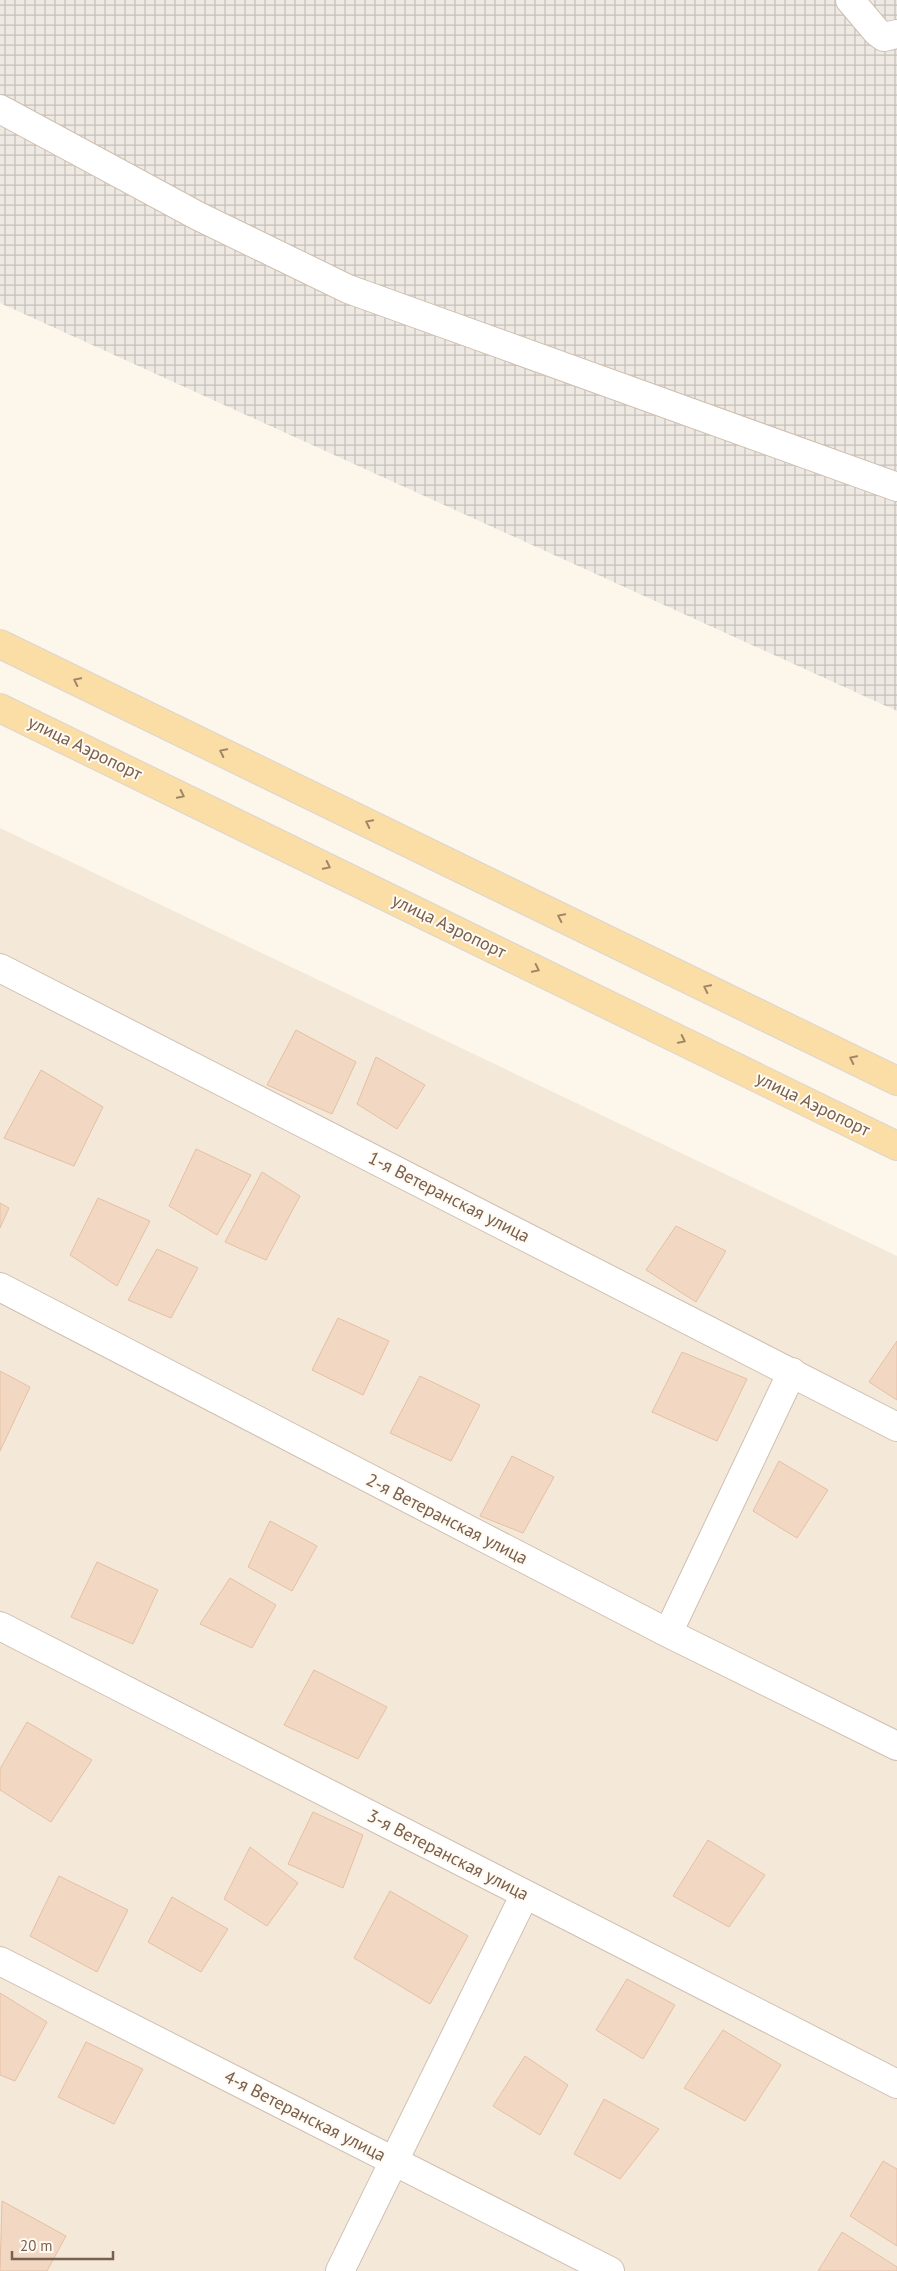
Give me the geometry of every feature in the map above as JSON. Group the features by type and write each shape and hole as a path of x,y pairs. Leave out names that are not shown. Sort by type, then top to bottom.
{"main road":[{"path":"0,644 897,1081"},
{"name":"улица Аэропорт","path":"0,708 897,1146"}],"street":[{"path":"850,0 877,32 884,36 897,34"},
{"path":"0,109 198,216 348,289 897,487"},
{"name":"1-я Ветеранская улица","path":"0,968 897,1427"},
{"name":"2-я Ветеранская улица","path":"0,1287 668,1634 897,1746"},
{"path":"668,1634 792,1372"},
{"name":"3-я Ветеранская улица","path":"0,1626 897,2084"},
{"path":"340,2271 524,1894"},
{"name":"4-я Ветеранская улица","path":"0,1961 610,2271"}],"shaded area":[{"path":"0,0 897,0 897,711 0,303"},
{"path":"0,828 897,1256 897,2271 0,2271"}],"building":[{"path":"296,1030 356,1062 332,1114 267,1085"},
{"path":"376,1057 425,1085 397,1129 357,1104"},
{"path":"41,1070 103,1107 74,1166 4,1138"},
{"path":"196,1149 251,1175 217,1235 169,1206"},
{"path":"262,1172 300,1196 266,1260 225,1242"},
{"path":"98,1198 150,1221 117,1286 70,1255"},
{"path":"0,1203 9,1208 0,1228"},
{"path":"676,1226 726,1251 696,1302 646,1270"},
{"path":"157,1249 198,1268 171,1318 128,1300"},
{"path":"338,1318 389,1341 363,1395 312,1370"},
{"path":"897,1341 897,1400 869,1382"},
{"path":"682,1352 747,1379 717,1441 652,1412"},
{"path":"0,1371 30,1387 0,1451"},
{"path":"420,1376 480,1405 451,1461 390,1433"},
{"path":"512,1456 554,1477 523,1533 480,1516"},
{"path":"779,1461 828,1490 797,1538 753,1511"},
{"path":"270,1521 317,1546 292,1591 248,1567"},
{"path":"97,1562 158,1590 133,1644 71,1617"},
{"path":"230,1578 276,1605 252,1648 200,1624"},
{"path":"314,1670 387,1707 358,1759 284,1725"},
{"path":"27,1722 92,1760 51,1822 0,1790 0,1769"},
{"path":"313,1812 363,1835 343,1888 288,1864"},
{"path":"708,1840 765,1875 729,1927 673,1896"},
{"path":"250,1847 298,1883 267,1926 224,1899"},
{"path":"59,1876 128,1910 97,1972 30,1936"},
{"path":"390,1891 468,1936 430,2004 354,1958"},
{"path":"172,1897 228,1929 201,1972 148,1942"},
{"path":"627,1979 675,2005 643,2059 596,2030"},
{"path":"0,1993 47,2022 15,2081 0,2075"},
{"path":"723,2030 781,2065 745,2121 684,2088"},
{"path":"86,2042 143,2069 114,2124 58,2097"},
{"path":"525,2056 568,2085 540,2135 493,2106"},
{"path":"604,2099 659,2129 620,2179 574,2154"},
{"path":"883,2161 897,2169 897,2246 850,2216"},
{"path":"2,2201 66,2236 47,2271 0,2271"},
{"path":"842,2232 897,2267 897,2271 818,2271"}]}
